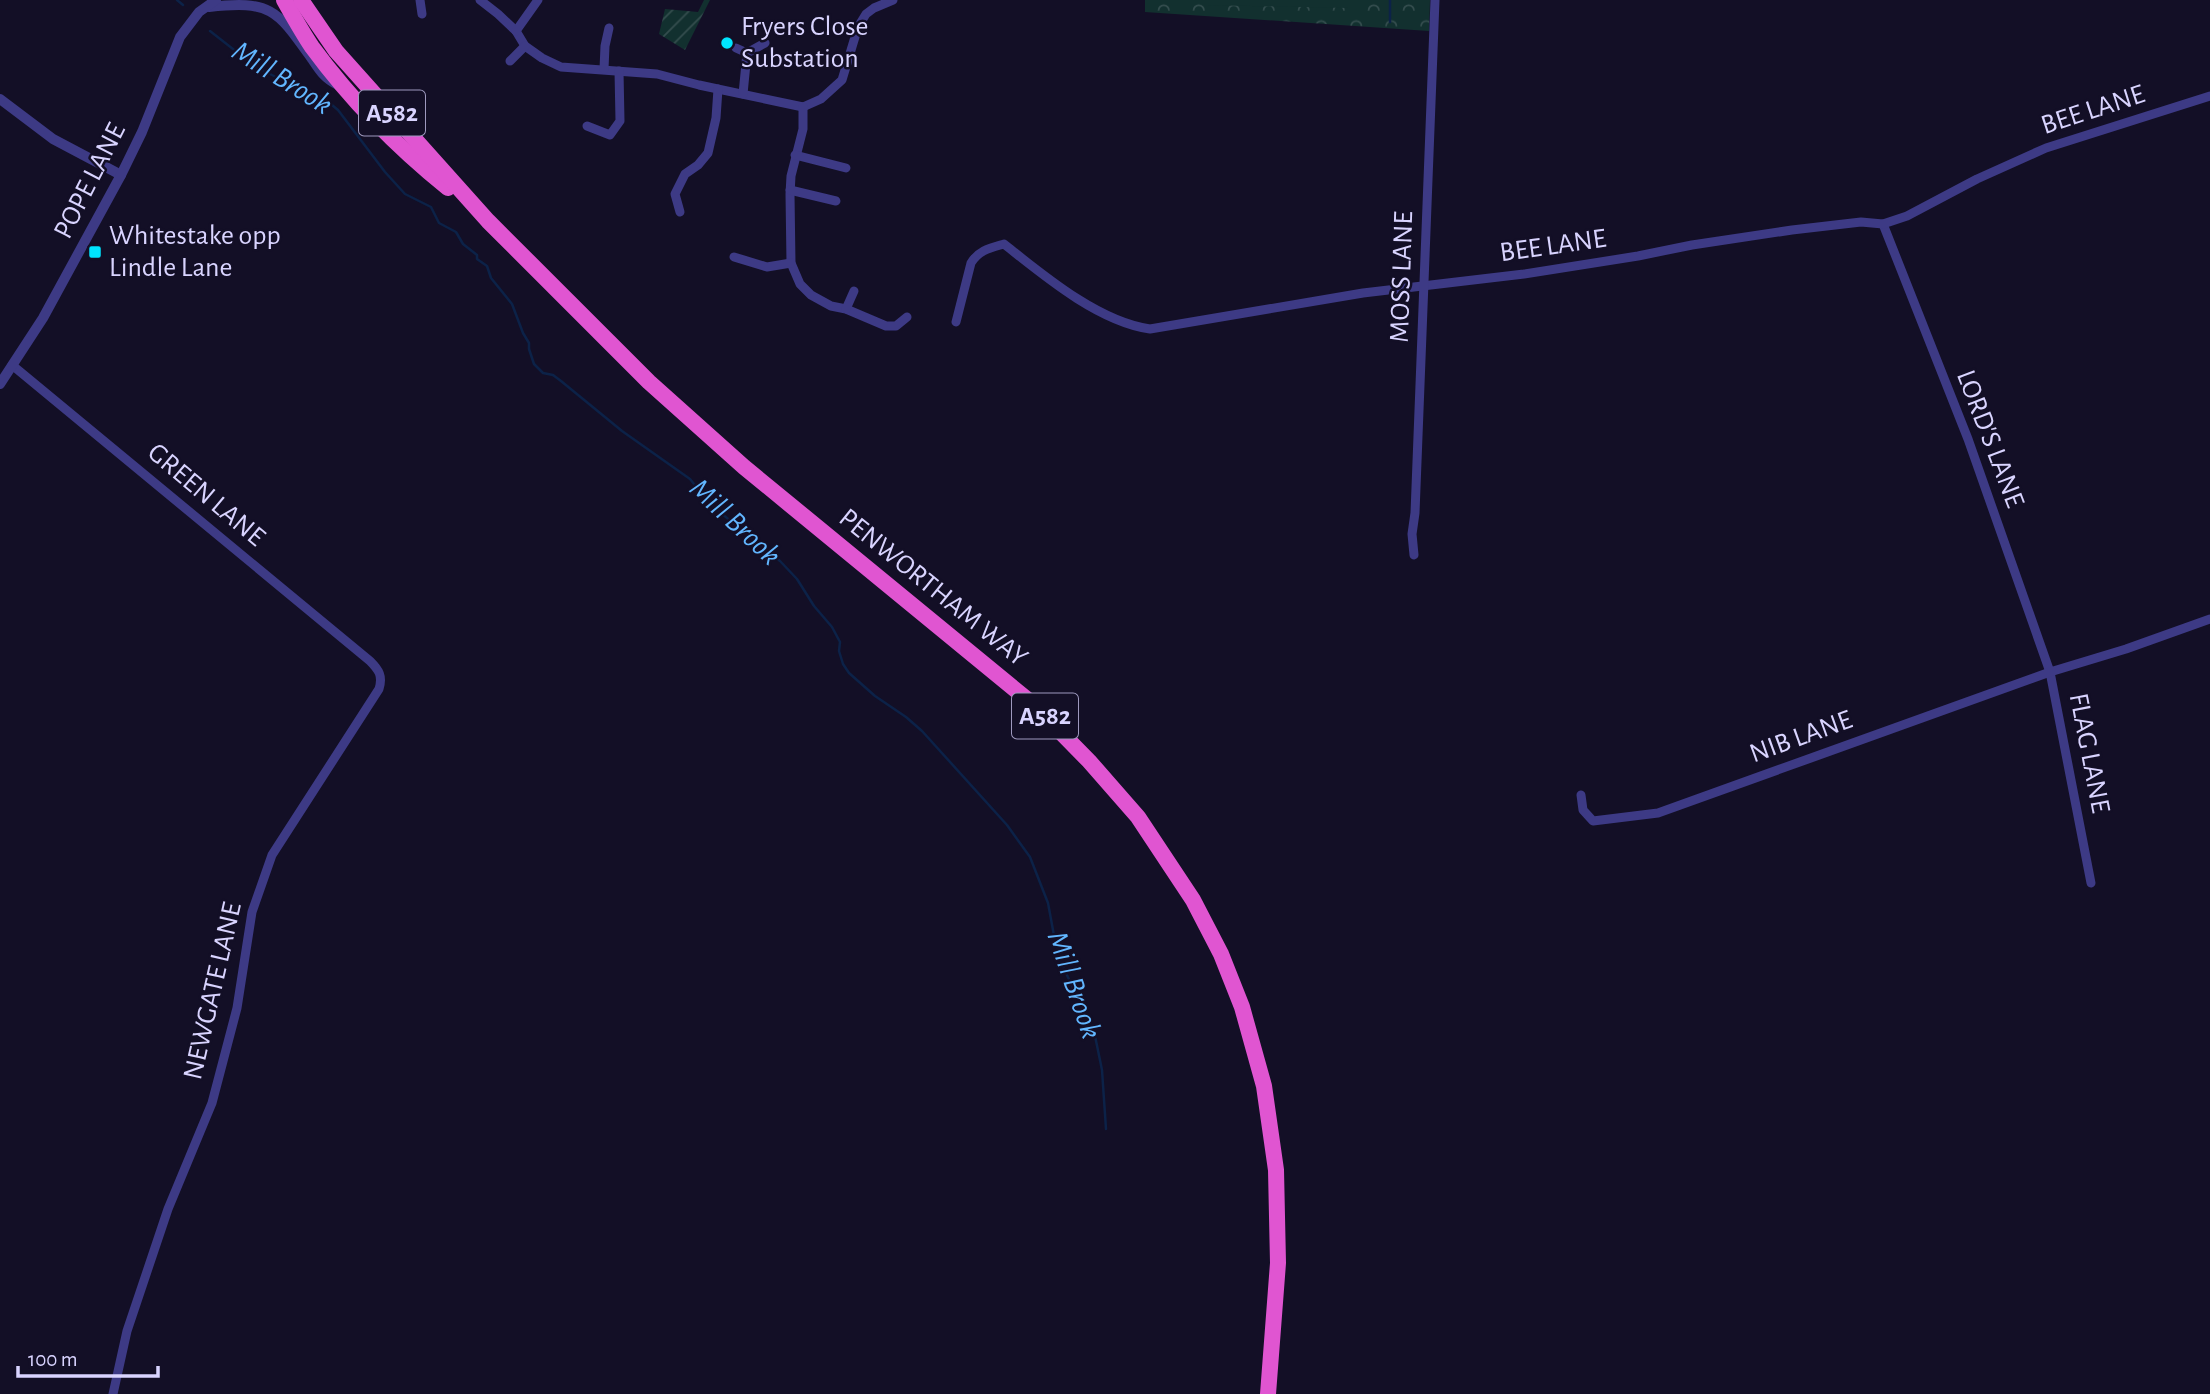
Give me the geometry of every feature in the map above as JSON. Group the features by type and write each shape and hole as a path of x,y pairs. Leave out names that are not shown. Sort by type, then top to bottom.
{"highway":[{"name":"PENWORTHAM WAY","path":"284,0 311,45 347,90 413,159 488,221"},
{"name":"PENWORTHAM WAY","path":"303,2 336,51 488,221 649,382 744,467 1034,705 1089,761 1138,817 1193,900 1221,954 1242,1007 1265,1086 1276,1170 1278,1263 1268,1394"}],"street":[{"name":"POPE LANE","path":"0,384 43,318 121,175 142,132 175,48 203,4 216,0"},
{"path":"420,0 422,14"},
{"path":"480,0 516,31 525,46 561,67 657,74 803,107 821,99 842,80 858,27 866,14 893,0"},
{"path":"516,31 538,0"},
{"name":"MOSS LANE","path":"1413,555 1436,0"},
{"path":"203,4 239,3 270,9 287,24 326,79 347,90"},
{"path":"604,69 609,28"},
{"path":"747,53 765,43"},
{"path":"509,61 525,46"},
{"path":"736,48 747,53"},
{"path":"743,94 747,53"},
{"path":"587,126 610,135 620,121 619,71"},
{"path":"680,212 675,194 685,174 698,165 708,153 716,118 718,89"},
{"name":"BEE LANE","path":"956,322 971,263 976,254 1004,244 1091,307 1135,327 1150,329 1425,284 1524,274 1792,230 1861,222 1883,224 1907,216 1976,179 2046,148 2210,96"},
{"path":"0,99 53,138 121,175"},
{"path":"803,107 803,129 790,190 791,263 800,284 811,295 831,306 846,309 886,326 896,326 907,317"},
{"path":"796,155 846,169"},
{"path":"790,190 836,201"},
{"name":"LORD'S LANE","path":"1883,224 1968,439 2050,672"},
{"path":"734,257 767,267 791,263"},
{"path":"846,309 854,291"},
{"name":"GREEN LANE","path":"12,365 370,661"},
{"name":"FLAG LANE","path":"2091,883 2050,672 2210,619"},
{"name":"NEWGATE LANE","path":"113,1394 127,1331 168,1209 212,1103 237,1008 252,912 272,855 379,689 379,670 370,661"},
{"name":"NIB LANE","path":"1581,795 1583,810 1593,821 1658,813 2050,672"}],"green space":[{"path":"704,0 710,0 685,50 659,34 665,9 698,12"},
{"path":"1145,0 1430,0 1429,31 1145,12"},
{"path":"1207,0 1348,0 1348,8 1207,5"}],"waterway":[{"name":"Mill Brook","path":"177,0 183,5"},
{"path":"1390,0 1390,22"},
{"name":"Mill Brook","path":"210,31 256,67 290,84 300,85 338,110 405,194 431,207 439,223 456,232 463,244 487,266 491,278 512,304 529,343 534,364 543,373 553,375 622,431 690,479 711,505 780,561 797,579 814,606 832,627 840,642 839,651 843,664 849,673 922,731 1007,825 1030,857 1048,903 1055,941 1064,969 1094,1031 1102,1070 1106,1129"}],"place":[{"name":"Fryers Close Substation","path":"727,43"},
{"name":"Whitestake opp Lindle Lane","path":"95,252"}]}
